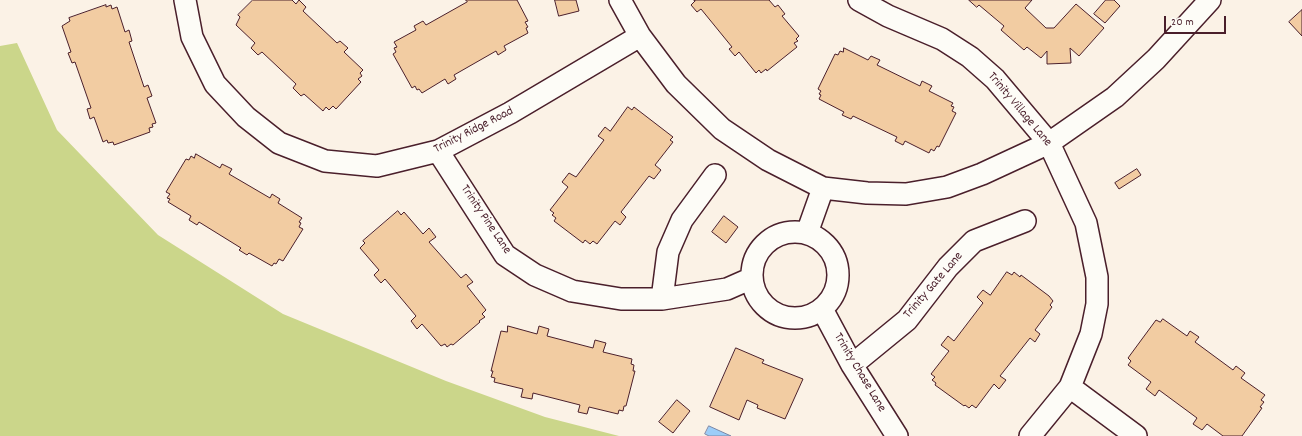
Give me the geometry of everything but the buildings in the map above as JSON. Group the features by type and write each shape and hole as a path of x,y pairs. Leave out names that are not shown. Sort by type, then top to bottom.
{"street":[{"name":"Trinity Ridge Road","path":"185,0 192,37 215,84 246,117 279,143 325,161 377,166 438,151 510,113 640,36"},
{"path":"620,0 640,36 676,84 722,129 768,160 823,188 867,194 906,194 947,187 982,174 1049,143 1115,97 1156,59 1210,0"},
{"name":"Trinity Village Lane","path":"859,0 888,16 942,39 970,57 995,79 1049,143 1086,223 1097,277 1097,304 1091,334 1070,387 1030,436"},
{"name":"Trinity Pine Lane","path":"438,151 505,255 536,275 572,291 621,299 662,299 727,289 752,278"},
{"path":"662,299 668,252 682,220 715,175"},
{"path":"807,233 823,188"},
{"name":"Trinity Gate Lane","path":"852,364 907,320 948,267 974,241 1024,221"},
{"path":"793,231 807,233 819,238 829,248 836,260 839,273 837,287 832,299 822,309 811,315 798,318 784,317 772,311 762,302 755,291 752,278 753,264 758,252 768,241 779,234 793,231"},
{"name":"Trinity Chase Lane","path":"822,309 852,364 897,436"},
{"path":"1070,387 1136,436"}],"green space":[{"path":"17,43 57,130 158,235 283,314 446,381 545,417 619,436 0,436 0,46"}],"water":[{"path":"709,426 731,436 709,436 705,434"}]}
